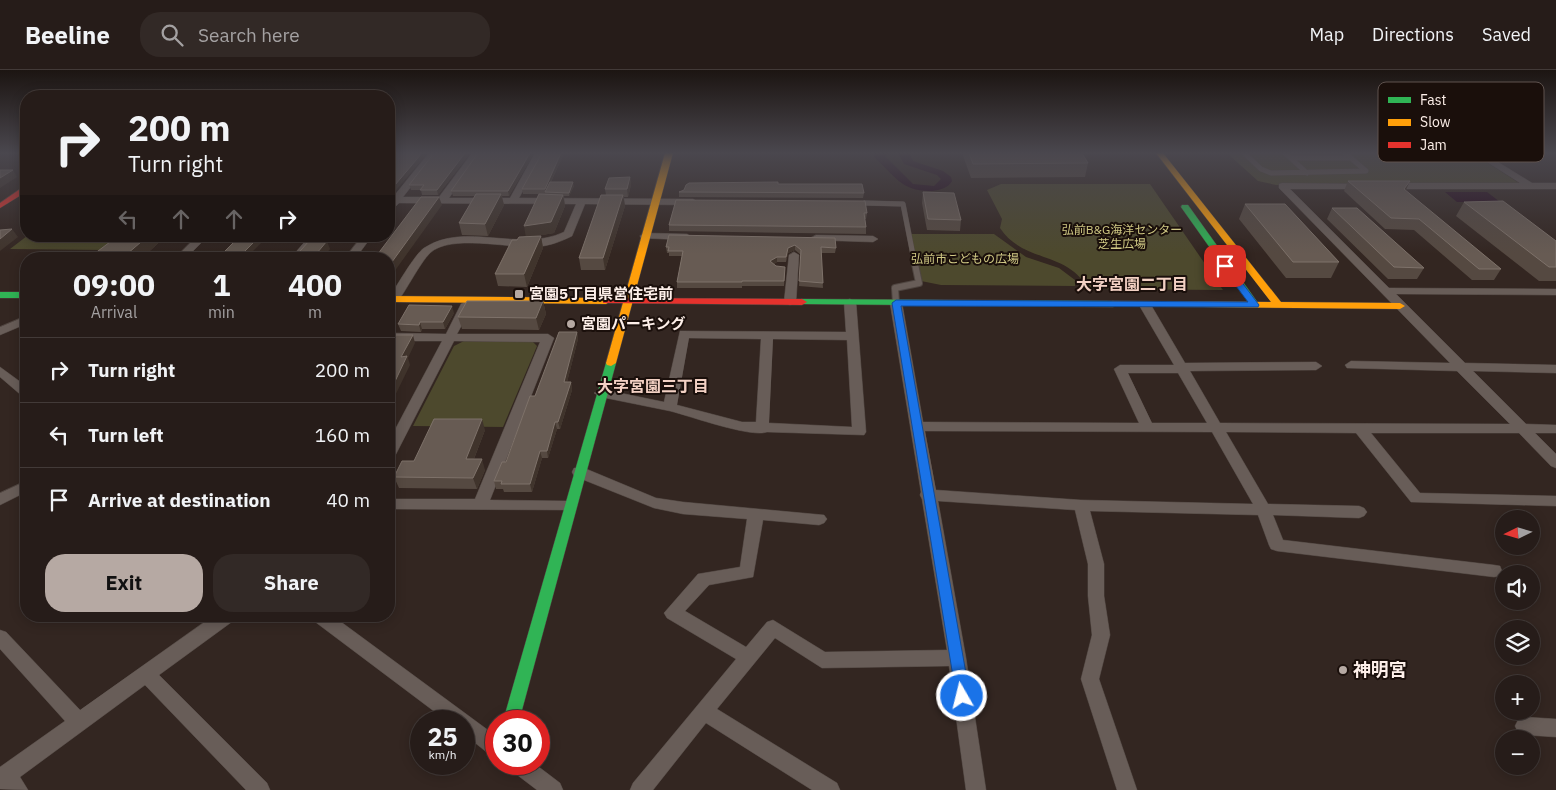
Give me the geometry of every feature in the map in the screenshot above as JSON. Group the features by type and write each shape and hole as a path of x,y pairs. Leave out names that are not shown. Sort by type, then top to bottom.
{"street":[{"path":"395,197 404,187"},
{"path":"442,200 452,187"},
{"path":"513,201 521,187"},
{"path":"513,710 659,187"},
{"path":"1178,187 1278,305"},
{"path":"1283,187 1556,463"},
{"path":"0,206 20,193"},
{"path":"1178,198 1255,305"},
{"path":"395,200 702,202"},
{"path":"395,295 426,251 431,247 452,242 542,243 557,240 568,234 582,201"},
{"path":"645,236 696,237"},
{"path":"804,238 873,239"},
{"path":"186,252 197,242"},
{"path":"354,252 362,242"},
{"path":"790,302 789,268 794,255"},
{"path":"1386,291 1556,292"},
{"path":"0,295 20,296"},
{"path":"395,299 1400,306"},
{"path":"395,443 469,300"},
{"path":"601,393 742,426 762,429 859,432 850,302"},
{"path":"896,303 927,495 957,658 976,790"},
{"path":"1145,304 1263,508 1277,546 1494,571"},
{"path":"0,331 20,323"},
{"path":"670,408 684,334 852,336"},
{"path":"762,429 767,336"},
{"path":"395,337 548,338 480,505"},
{"path":"1351,365 1556,369"},
{"path":"1147,426 1120,369 1183,369 1189,366 1316,366"},
{"path":"0,371 20,387"},
{"path":"916,426 1556,429"},
{"path":"1360,428 1416,498 1556,501"},
{"path":"579,472 654,503 819,519"},
{"path":"0,500 20,489"},
{"path":"927,495 1081,505 1263,508 1359,512"},
{"path":"395,504 569,506"},
{"path":"1081,505 1096,564 1096,596 1100,635 1090,679 1127,790"},
{"path":"748,657 674,613 704,579 747,572 756,513"},
{"path":"8,781 79,722 219,622"},
{"path":"328,622 447,710"},
{"path":"640,790 773,627 822,660 957,658"},
{"path":"0,637 79,722"},
{"path":"146,674 260,790"},
{"path":"704,712 830,790"},
{"path":"1525,726 1556,728"},
{"path":"475,731 485,739"},
{"path":"530,775 542,787"}],"lane":[{"path":"860,203 903,204 919,283 895,288 896,303"},
{"path":"299,252 308,242"}],"green space":[{"name":"弘前B&G海洋センター 芝生広場","path":"995,187 1152,187 1223,290 1088,289 1069,268 1033,253 1010,239 1000,228 1002,219 987,190"},
{"name":"弘前市こどもの広場","path":"908,234 994,234 1026,257 1059,268 1075,280 1075,286 941,285 916,280"},
{"path":"20,241 117,242 107,250 10,249"},
{"path":"464,341 533,342 537,346 503,427 413,426 454,346"}],"shaded area":[{"path":"907,187 946,187 932,191"},
{"path":"1445,192 1487,192 1500,202 1457,202"}],"building":[{"path":"423,187 440,187 437,190 420,190"},
{"path":"454,187 511,187 508,191 451,191"},
{"path":"523,187 546,187 545,189 522,189"},
{"path":"548,187 571,187 569,193 545,192"},
{"path":"606,187 628,187 627,189 605,189"},
{"path":"685,187 863,187 864,193 679,192 684,190"},
{"path":"1355,187 1406,187 1404,189 1501,269 1479,269 1419,219 1391,218"},
{"path":"923,192 954,193 961,220 928,219"},
{"path":"476,194 501,194 485,224 459,223"},
{"path":"539,194 563,195 551,222 524,226"},
{"path":"601,195 623,195 603,258 579,258"},
{"path":"421,197 439,197 395,258 395,252 379,252 387,242 395,242 395,231"},
{"path":"676,200 865,201 867,213 864,213 866,227 669,225"},
{"path":"1503,201 1556,241 1556,267 1549,267 1464,202"},
{"path":"1245,204 1285,204 1339,262 1293,262"},
{"path":"1332,208 1357,208 1424,268 1394,267"},
{"path":"12,229 0,239 0,230"},
{"path":"669,235 835,238 836,248 821,247 823,283 799,281 801,250 795,245 788,248 786,257 777,257 770,261 776,266 785,267 784,281 677,282 683,251 668,251 669,247 666,247"},
{"path":"541,236 524,274 495,274 512,240 517,240 519,237"},
{"path":"110,242 141,242 129,252 97,252"},
{"path":"234,242 254,242 244,252 224,252"},
{"path":"308,242 326,242 318,252 299,252"},
{"path":"467,301 543,301 536,318 458,317"},
{"path":"409,305 452,306 443,322 420,322 419,325 398,324"},
{"path":"559,332 577,332 564,382 571,382 558,422 555,422 547,451 540,451 530,484 501,484 502,481 494,481 502,462 506,462 530,396 535,396"},
{"path":"395,335 413,335 401,357 407,356 395,381"},
{"path":"434,419 482,419 466,459 482,459 473,478 395,477 402,461 414,461"}],"traffic: fast":[{"path":"1185,207 1255,305"},
{"path":"0,295 20,295"},
{"path":"802,302 1113,304"},
{"path":"514,710 611,363"}],"traffic: slow":[{"path":"611,363 660,187"},
{"path":"1185,187 1278,305"},
{"path":"395,299 606,301"},
{"path":"1113,304 1400,306"}],"traffic: jam":[{"path":"0,206 20,193"},
{"path":"606,301 802,302"}],"place":[{"name":"宮園5丁目県営住宅前","path":"519,294"},
{"name":"宮園パーキング","path":"571,324"},
{"name":"神明宮","path":"1343,670"}],"district":[{"name":"大字宮園二丁目","path":"1132,284"},
{"name":"大字宮園三丁目","path":"653,386"}],"route":[{"path":"962,696 896,303 1255,305 1225,266"}]}
